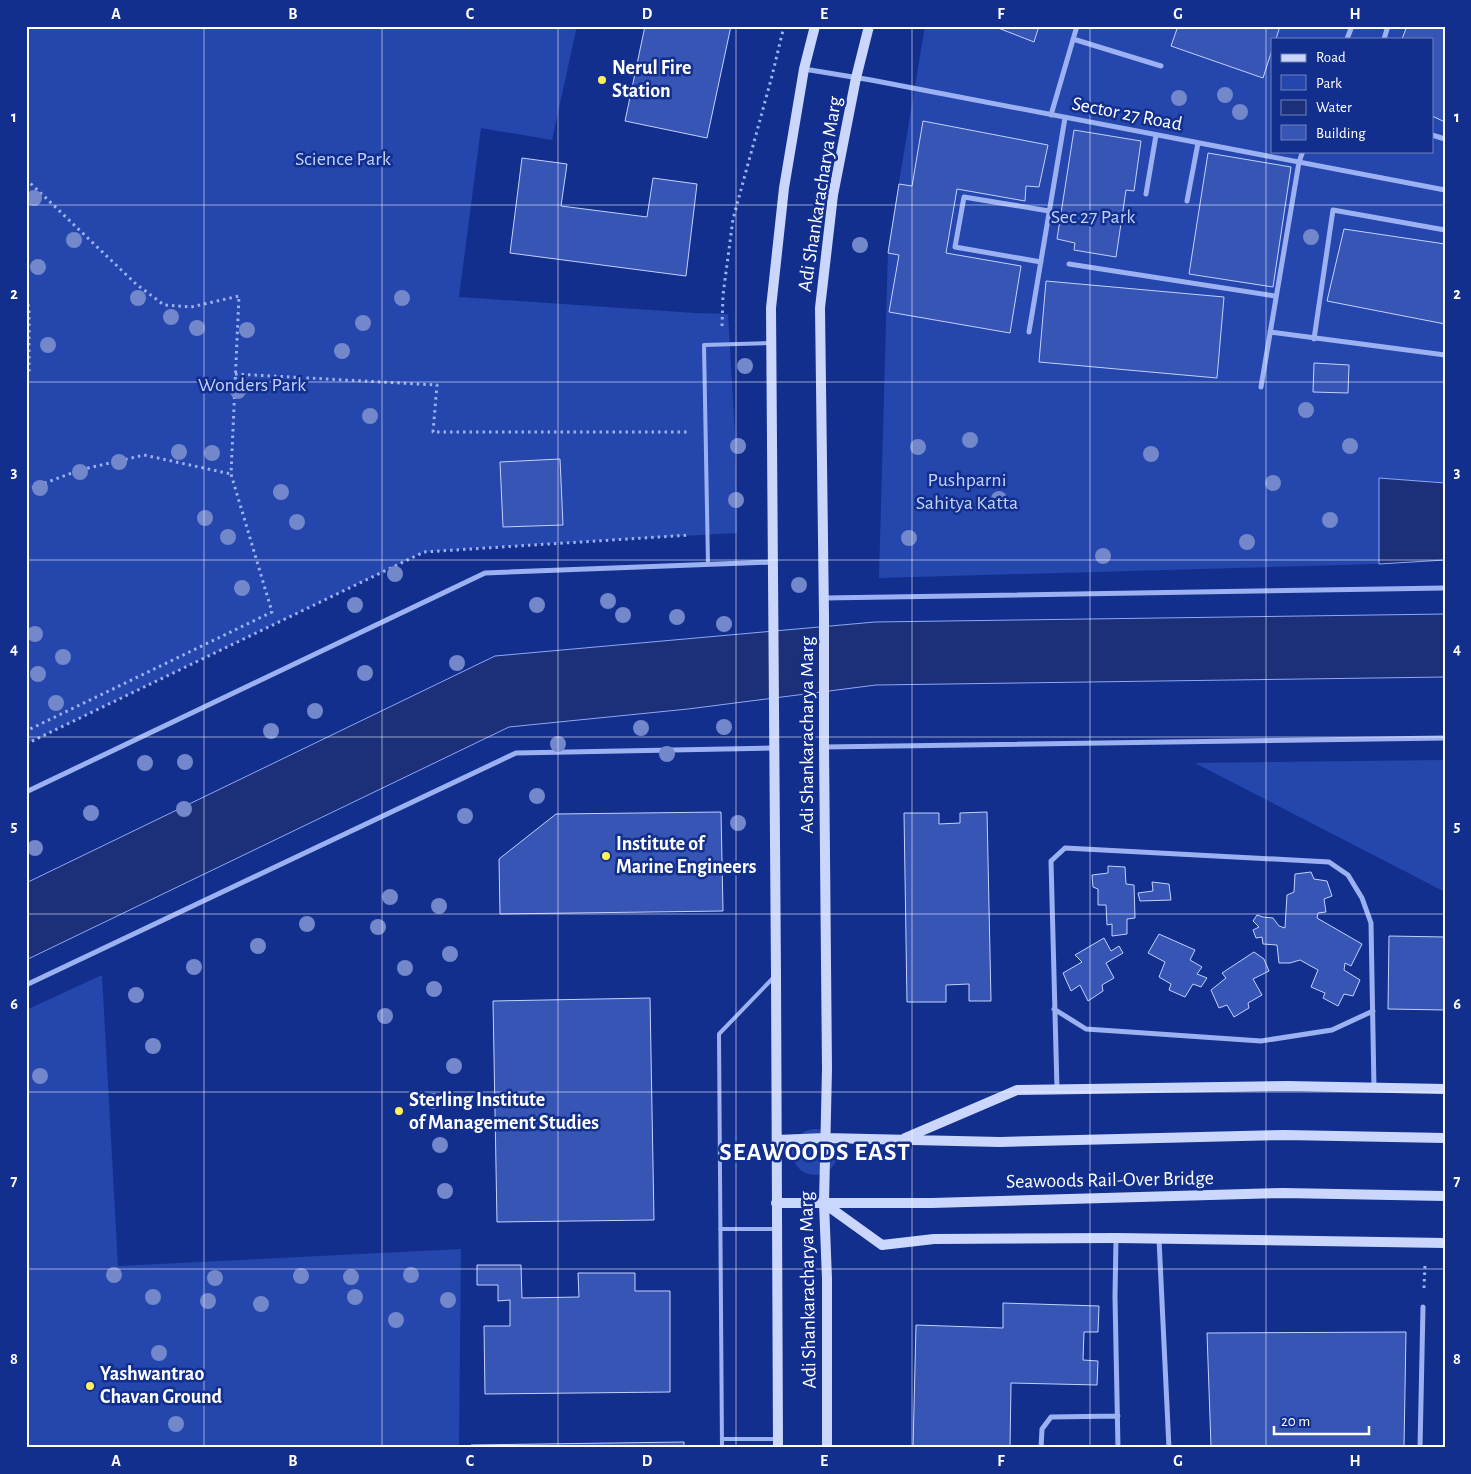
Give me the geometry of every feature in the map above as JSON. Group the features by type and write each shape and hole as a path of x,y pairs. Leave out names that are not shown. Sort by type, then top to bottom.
{"main road":[{"name":"Adi Shankaracharya Marg","path":"778,1443 770,308 784,188 804,69 815,26"},
{"name":"Adi Shankaracharya Marg","path":"828,1448 827,1279 824,1203 827,1070 820,308 833,195 856,78 869,26"},
{"path":"902,1139 1017,1090 1287,1086 1445,1089"},
{"name":"Seawoods Rail-Over Bridge","path":"777,1140 825,1138 1000,1142 1285,1135 1445,1138"},
{"name":"Seawoods Rail-Over Bridge","path":"776,1203 932,1203 1283,1193 1445,1196"},
{"path":"824,1203 882,1245 934,1239 1116,1238 1445,1243"}],"street":[{"path":"1051,115 1076,26"},
{"path":"1347,38 1352,26"},
{"path":"1384,38 1388,26"},
{"path":"1073,39 1161,66"},
{"name":"Sector 27 Road","path":"804,69 1445,190"},
{"path":"1029,332 1065,118"},
{"path":"1146,194 1156,135"},
{"path":"1187,201 1198,143"},
{"path":"1261,387 1299,162 1303,152"},
{"path":"1041,262 955,247 964,197 1049,211"},
{"path":"1314,339 1333,210 1445,230"},
{"path":"1069,264 1276,296"},
{"path":"1270,332 1445,355"},
{"path":"26,792 484,574 773,562"},
{"path":"824,598 1445,588"},
{"path":"824,747 1445,738"},
{"path":"26,985 516,753 774,748"},
{"path":"1057,1088 1051,861 1065,848 1329,862 1348,875 1362,898 1371,923 1374,1088"},
{"path":"1054,1009 1086,1030 1261,1041 1332,1030 1373,1011"},
{"path":"1116,1238 1115,1297 1118,1448"},
{"path":"1160,1239 1169,1448"},
{"path":"1420,1448 1423,1306"},
{"path":"1041,1448 1042,1429 1051,1417 1118,1416"}],"lane":[{"path":"708,564 704,345 771,343"},
{"path":"722,1448 719,1034 776,975"},
{"path":"720,1229 777,1229"},
{"path":"722,1439 778,1443"}],"path":[{"path":"721,344 723,295 733,219 784,26"},
{"path":"26,179 136,284 164,305 191,307 239,296 231,474 272,612 26,731"},
{"path":"26,298 29,308 29,372 26,382"},
{"path":"235,374 437,385 433,432 689,432"},
{"path":"26,490 80,470 144,454 231,474"},
{"path":"26,744 424,552 708,534"},
{"path":"1423,1306 1426,1243"}],"green space":[{"name":"Wonders Park","path":"26,26 577,26 552,140 481,128 459,297 728,314 735,434 737,533 424,552 26,744"},
{"name":"Sec 27 Park","path":"925,26 1445,26 1445,483 1379,478 1379,564 879,578 888,248"},
{"path":"1445,760 1445,892 1195,763"},
{"path":"102,975 118,1266 461,1249 459,1448 26,1448 26,1010"},
{"path":"815,1129 828,1133 834,1139 838,1152 834,1165 828,1171 815,1175 802,1171 796,1165 792,1152 796,1139 802,1133"}],"water":[{"path":"1379,478 1445,483 1445,560 1379,564"},
{"path":"1445,614 1445,677 876,685 688,709 509,727 26,960 26,883 495,656 875,622"}],"building":[{"path":"645,26 731,26 707,138 625,121"},
{"path":"993,26 1039,26 1034,42"},
{"path":"1178,26 1280,26 1276,38 1271,38 1271,53 1263,78 1171,46"},
{"path":"1407,26 1445,26 1445,122 1434,117 1434,38 1402,38"},
{"path":"923,121 1048,145 1039,187 1026,186 1025,201 957,189 946,253 1021,266 1010,333 889,312 899,255 888,253 899,184 912,186"},
{"path":"1074,130 1141,141 1134,191 1126,190 1116,257 1074,250 1075,243 1057,239"},
{"path":"1208,153 1291,167 1273,287 1189,274"},
{"path":"522,158 567,164 561,206 647,217 653,178 697,184 686,276 510,253"},
{"path":"1344,229 1445,244 1445,324 1327,301"},
{"path":"1046,281 1224,297 1217,378 1039,362"},
{"path":"1314,363 1349,365 1348,393 1313,392"},
{"path":"560,459 563,525 503,527 500,462"},
{"path":"721,812 723,911 500,914 499,859 556,814"},
{"path":"987,812 991,1001 969,1001 969,984 946,985 946,1002 907,1002 904,813 939,813 939,824 960,823 960,813"},
{"path":"1108,866 1125,867 1126,884 1134,885 1135,918 1127,919 1127,934 1112,936 1112,924 1107,925 1106,905 1098,905 1098,889 1093,887 1092,875 1108,873"},
{"path":"1311,872 1314,879 1327,881 1332,896 1324,899 1326,912 1318,913 1317,918 1362,944 1351,966 1345,963 1344,970 1360,980 1353,996 1344,994 1338,1006 1323,998 1325,993 1311,987 1318,970 1300,960 1290,963 1279,963 1277,945 1263,944 1262,937 1256,938 1253,930 1259,927 1253,921 1257,915 1273,918 1279,926 1285,928 1287,895 1294,892 1295,874"},
{"path":"1152,882 1169,884 1171,900 1140,901 1138,893 1153,891"},
{"path":"1159,934 1195,950 1190,960 1202,967 1197,974 1207,978 1201,987 1193,984 1185,997 1169,990 1171,984 1159,977 1165,962 1148,953"},
{"path":"1389,936 1445,937 1445,1010 1388,1009"},
{"path":"1104,938 1111,951 1119,946 1123,953 1106,963 1114,978 1102,985 1103,991 1088,1001 1080,985 1071,991 1063,973 1082,962 1075,955"},
{"path":"1254,952 1264,959 1269,971 1253,979 1262,995 1248,1003 1249,1008 1234,1017 1227,1005 1219,1008 1211,990 1226,978 1222,973"},
{"path":"650,998 654,1220 497,1222 493,1001"},
{"path":"477,1265 521,1265 522,1298 579,1297 578,1273 635,1273 635,1291 670,1291 670,1392 485,1394 484,1326 510,1326 510,1300 498,1301 498,1285 477,1285"},
{"path":"1003,1303 1099,1306 1098,1332 1084,1332 1083,1360 1098,1361 1097,1385 1011,1383 1010,1448 913,1448 916,1325 1003,1328"},
{"path":"1406,1332 1404,1446 1211,1446 1207,1333"},
{"path":"684,1442 684,1448 471,1448 471,1445"}],"place":[{"name":"Nerul Fire Station","path":"602,80"},
{"name":"Institute of Marine Engineers","path":"606,856"},
{"name":"Sterling Institute of Management Studies","path":"399,1111"},
{"name":"Yashwantrao Chavan Ground","path":"90,1386"}],"district":[{"name":"SEAWOODS EAST","path":"815,1152"}],"park label":[{"name":"Science Park","path":"343,159"},
{"name":"Pushparni Sahitya Katta","path":"967,492"}]}
